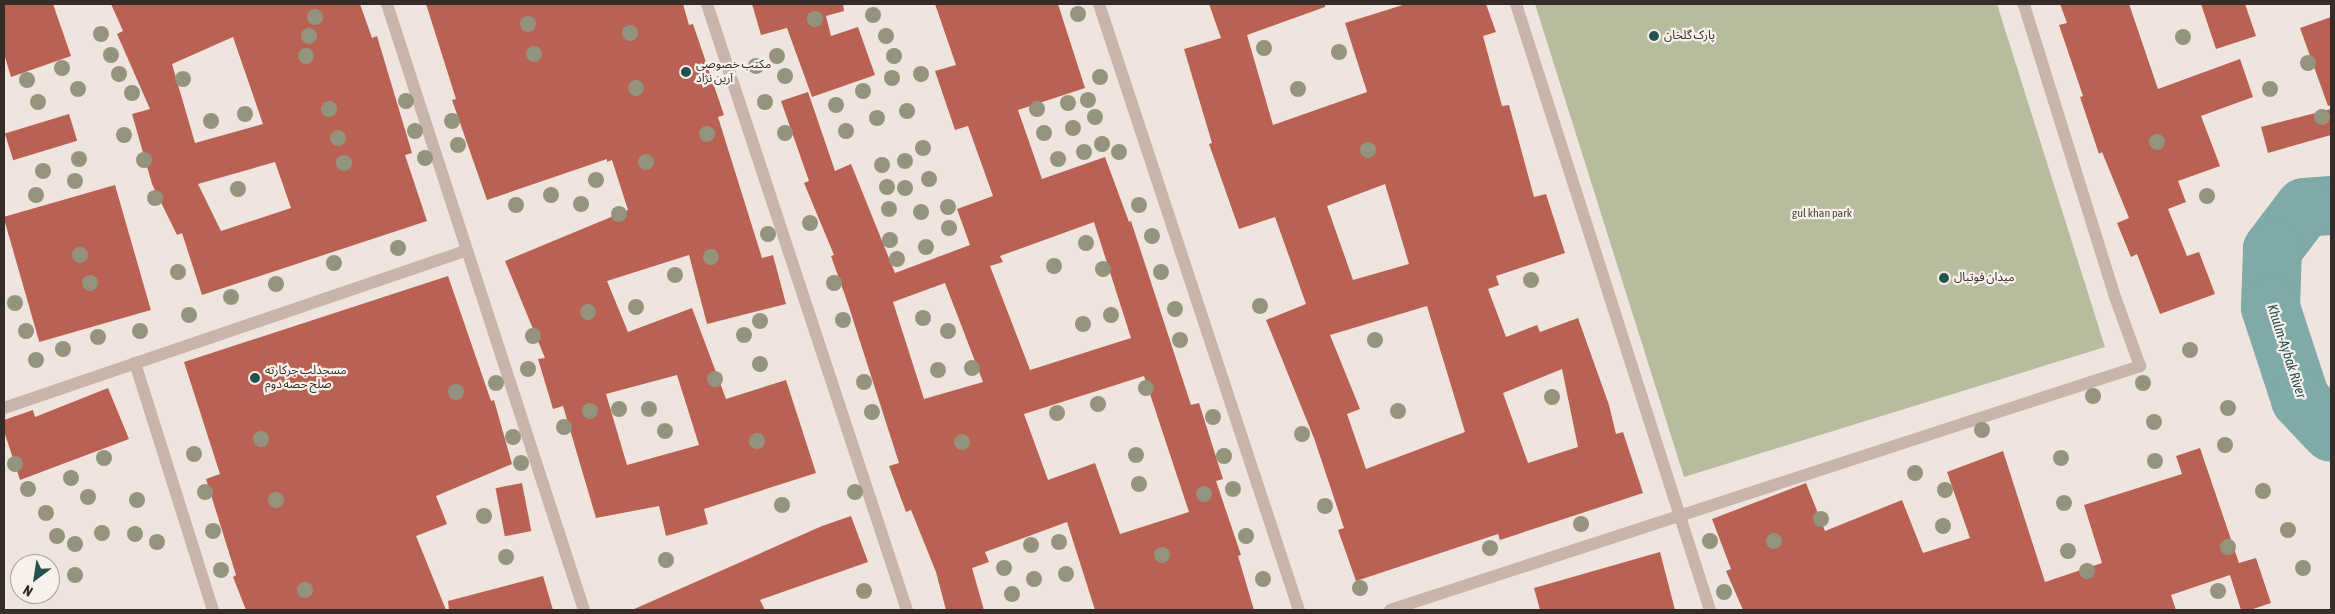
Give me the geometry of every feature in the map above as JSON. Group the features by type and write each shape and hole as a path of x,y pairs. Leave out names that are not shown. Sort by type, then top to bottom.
{"street":[{"path":"387,4 584,610"},
{"path":"708,4 907,610"},
{"path":"1099,4 1299,610"},
{"path":"1516,4 1710,610"},
{"path":"1390,610 2140,366 2115,297 2024,4"},
{"path":"4,408 467,250"},
{"path":"135,363 214,610"}],"green space":[{"name":"gul khan park","path":"1535,4 1997,4 2105,347 1684,477"}],"building":[{"path":"4,4 53,4 71,56 11,77 4,54"},
{"path":"111,4 360,4 372,38 377,36 412,153 405,155 427,221 202,295 182,233 177,235 152,184 132,114 150,109 117,34 123,31","holes":["233,37 263,124 195,143 172,64","275,162 291,208 221,231 198,184"]},
{"path":"426,4 683,4 689,25 693,24 724,115 718,117 762,258 773,255 786,304 707,324 689,255 607,281 628,332 692,308 726,399 786,380 816,473 704,509 708,524 666,536 659,506 596,518 563,406 553,409 538,359 545,358 505,261 628,210 612,160 607,162 607,159 487,200 452,100 456,99","holes":["677,375 699,445 627,465 606,394"]},
{"path":"752,4 843,4 844,11 826,16 831,36 858,27 875,75 812,97 787,28 761,35"},
{"path":"935,4 1058,4 1085,88 1018,110 1042,179 1105,157 1129,222 1131,221 1191,405 1199,403 1223,479 1216,481 1241,555 1238,556 1254,610 1095,610 1067,522 985,552 989,562 972,568 984,610 946,610 936,572 911,510 906,512 889,466 899,463 831,256 834,255 804,183 809,181 781,101 808,92 835,171 851,164 895,273 970,245 957,209 993,196 968,126 955,130 935,71 956,65","holes":["1094,222 1131,338 1030,370 990,266 1003,262 1000,256","945,283 983,382 924,399 893,302","1144,376 1189,512 1120,534 1095,463 1048,480 1024,414"]},
{"path":"1209,4 1325,4 1325,7 1247,35 1273,125 1367,92 1345,23 1406,4 1486,4 1496,32 1483,36 1502,106 1509,105 1534,197 1546,194 1565,253 1496,276 1499,285 1488,289 1506,337 1537,325 1540,332 1578,318 1609,405 1616,434 1623,432 1643,493 1500,540 1498,534 1356,581 1338,530 1344,528 1314,438 1266,320 1306,304 1275,217 1239,229 1209,144 1212,143 1184,49 1221,38","holes":["1385,184 1409,264 1353,280 1327,206","1427,306 1465,432 1366,469 1347,414 1360,409 1330,335","1562,369 1578,447 1528,463 1503,393"]},
{"path":"2060,4 2129,4 2158,89 2240,59 2253,97 2201,116 2220,166 2178,181 2186,202 2168,209 2187,256 2199,252 2215,294 2160,314 2137,254 2131,257 2117,223 2129,218 2102,152 2099,154 2080,97 2083,96 2059,25 2067,23"},
{"path":"2201,4 2245,4 2256,36 2216,49"},
{"path":"2331,17 2331,105 2328,106 2300,28"},
{"path":"2331,109 2331,135 2268,153 2261,127"},
{"path":"69,114 77,141 13,160 5,134"},
{"path":"115,185 151,310 39,342 4,217"},
{"path":"448,276 491,401 494,400 512,464 436,496 447,524 416,536 446,610 246,610 233,577 236,575 206,479 220,474 184,362"},
{"path":"108,388 129,439 20,480 4,431 4,420 33,410 35,417"},
{"path":"2200,448 2239,563 2256,558 2271,603 2250,610 2241,610 2230,575 2171,595 2176,610 1743,610 1726,571 1731,569 1712,519 1806,483 1825,531 1902,500 1923,553 1970,538 1947,472 2003,451 2045,582 2102,563 2084,505 2182,474 2176,456"},
{"path":"522,483 531,531 505,536 495,488"},
{"path":"851,516 868,562 760,600 765,610 632,610 822,526"},
{"path":"1660,552 1675,610 1540,610 1534,588"},
{"path":"543,576 553,610 449,610 448,601"}],"waterway":[{"name":"Khulm-Aybak River","path":"2331,205 2304,207 2272,249 2270,307 2300,399 2331,432"}],"place":[{"name":"پارک گلخان","path":"1654,36"},
{"name":"مکتب خصوصی آرین نژاد","path":"686,72"},
{"name":"میدان فوتبال","path":"1944,278"},
{"name":"مسجدلب جرکارته صلح حصه دوم","path":"255,378"}]}
